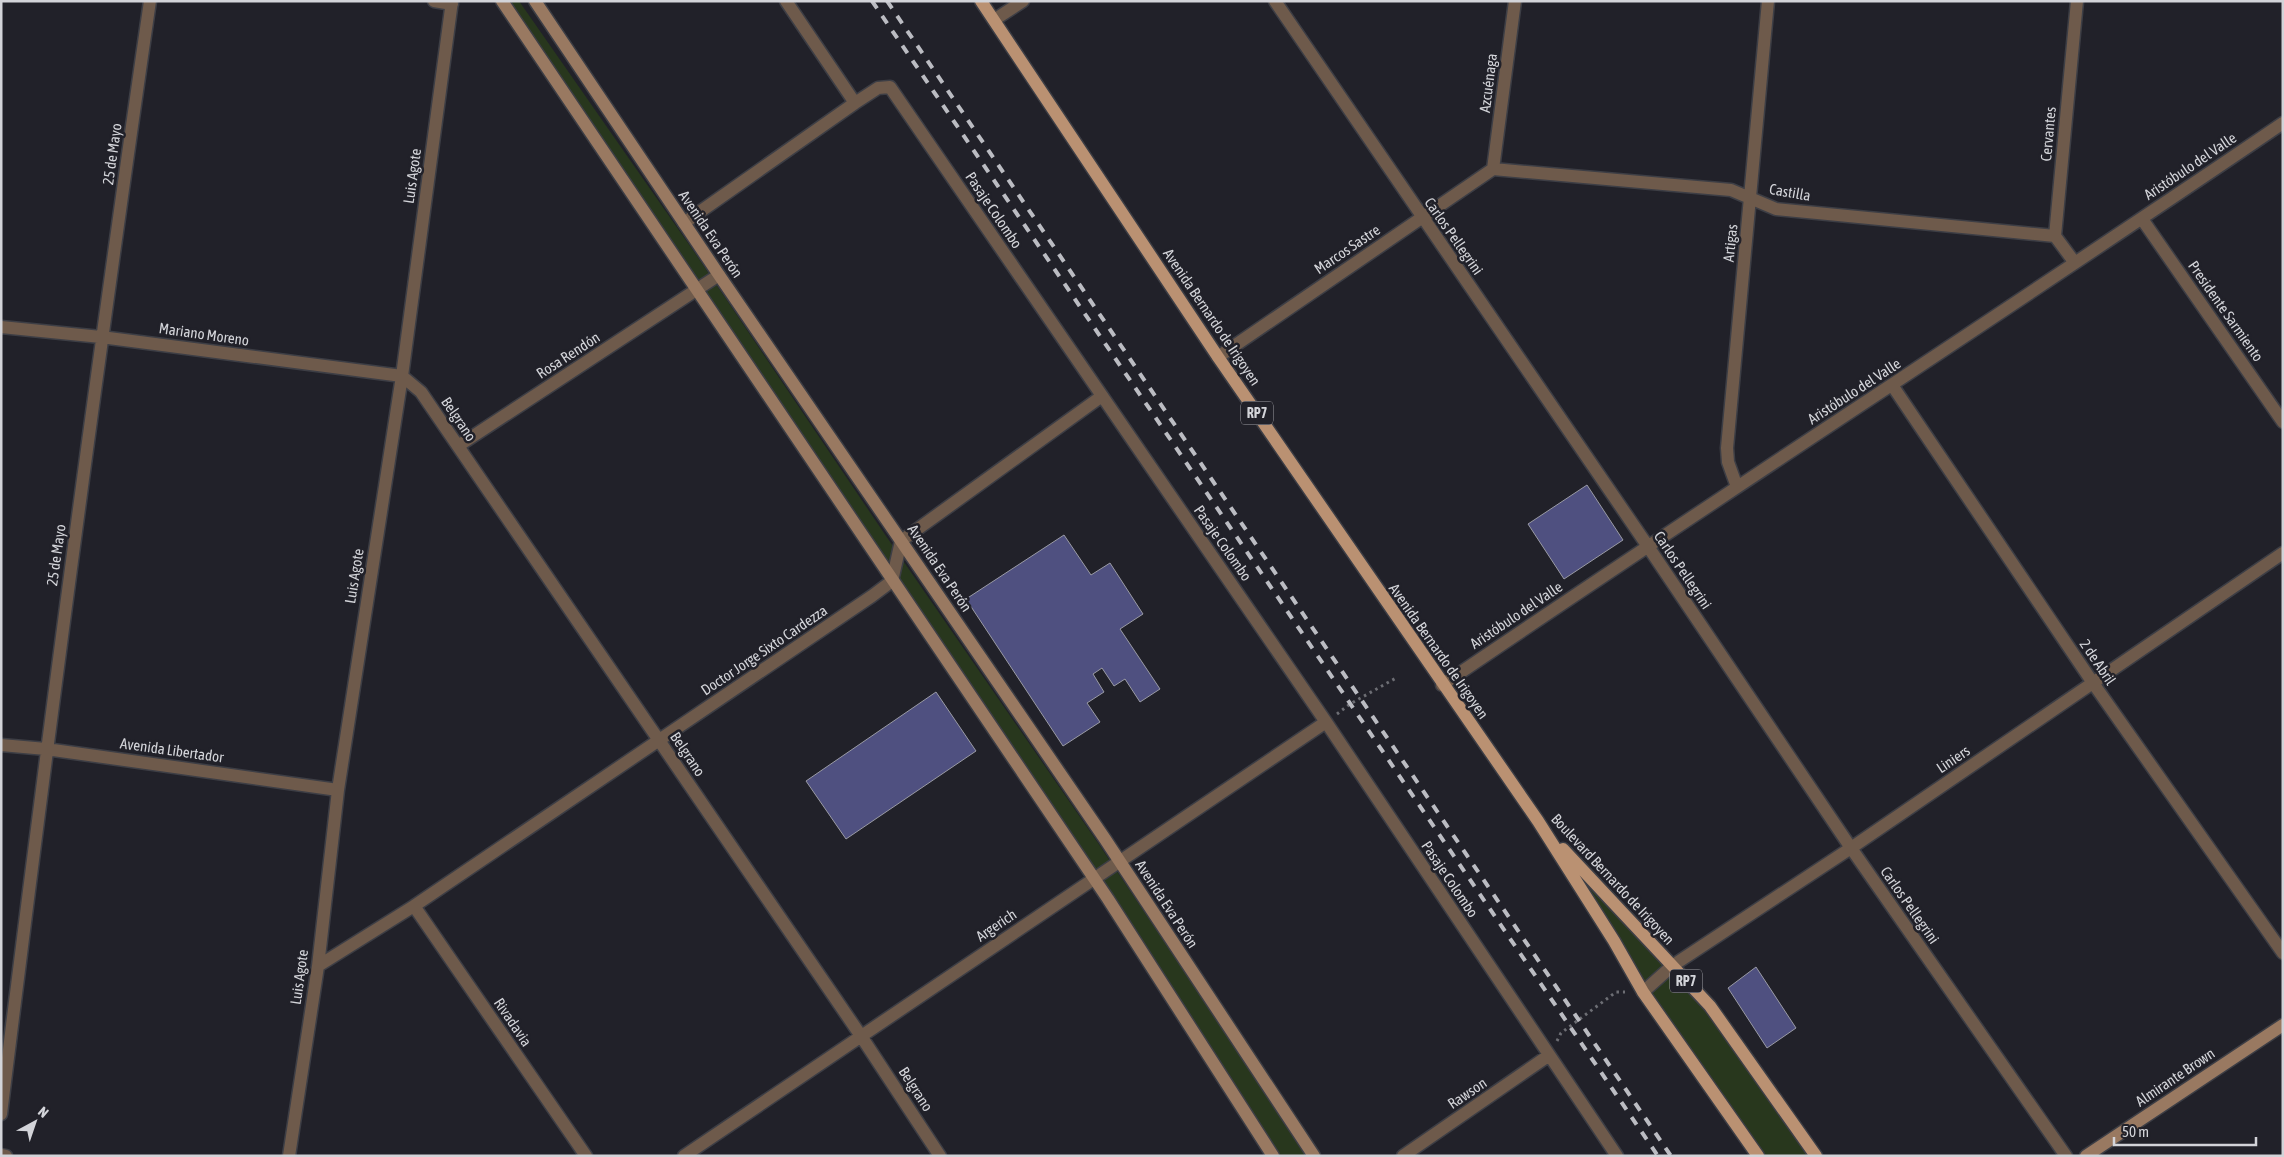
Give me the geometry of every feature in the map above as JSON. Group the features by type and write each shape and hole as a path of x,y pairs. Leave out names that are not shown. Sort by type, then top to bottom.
{"main road":[{"name":"Avenida Bernardo de Irigoyen","path":"981,1 1218,357 1442,685 1538,821"},
{"name":"Boulevard Bernardo de Irigoyen","path":"1538,821 1710,1006 1816,1156"},
{"name":"Boulevard Bernardo de Irigoyen","path":"1538,821 1614,941 1643,992 1758,1156"}],"street":[{"name":"25 de Mayo","path":"1,1114 46,749 101,336 150,1"},
{"path":"434,1 452,2"},
{"path":"502,1 1094,878 1273,1156"},
{"name":"Avenida Eva Perón","path":"535,1 719,275 1120,861 1314,1156"},
{"path":"684,223 855,103 786,1"},
{"path":"994,20 1023,1"},
{"name":"Carlos Pellegrini","path":"1275,1 1647,545 1851,848 2066,1156"},
{"name":"Azcuénaga","path":"1493,169 1515,1"},
{"name":"Artigas","path":"1737,487 1728,462 1727,448 1768,1"},
{"name":"Cervantes","path":"2055,236 2077,1"},
{"name":"Luis Agote","path":"289,1156 318,966 338,790 402,376 452,2"},
{"name":"Pasaje Colombo","path":"855,103 878,88 890,87 1326,722 1548,1056 1617,1156"},
{"name":"Aristóbulo del Valle","path":"1442,685 1647,545 1892,385 2283,123"},
{"name":"Marcos Sastre","path":"1218,357 1493,169"},
{"name":"Castilla","path":"1493,169 1730,190 1776,209 2055,236"},
{"name":"Presidente Sarmiento","path":"2142,219 2283,422"},
{"path":"2055,236 2075,263"},
{"name":"Rosa Rendón","path":"458,446 719,275"},
{"name":"Mariano Moreno","path":"1,327 101,336 402,376"},
{"name":"Belgrano","path":"402,376 421,392 861,1036 940,1156"},
{"name":"2 de Abril","path":"1892,385 2093,683 2283,953"},
{"path":"892,581 901,541 1102,396"},
{"name":"Liniers","path":"1643,992 1672,966 1851,848 2283,553"},
{"name":"Doctor Jorge Sixto Cardezza","path":"318,966 414,906 892,581"},
{"name":"Argerich","path":"684,1156 1326,722"},
{"name":"Avenida Libertador","path":"1,745 46,749 338,790"},
{"name":"Rivadavia","path":"414,906 586,1156"},
{"name":"Almirante Brown","path":"2086,1156 2283,1025"},
{"name":"Rawson","path":"1403,1156 1548,1056"},
{"path":"1,1155 6,1156"}],"path":[{"path":"1326,722 1350,704 1396,678"},
{"path":"1548,1056 1561,1034 1616,992 1643,992"}],"green space":[{"path":"505,1 519,1 697,256 886,536 1098,843 1308,1156 1281,1156 1115,902"},
{"path":"1538,821 1672,966 1816,1156 1758,1156"}],"building":[{"path":"1587,485 1623,540 1564,579 1528,524"},
{"path":"1064,535 1091,575 1110,563 1143,614 1120,629 1160,689 1140,702 1125,679 1114,686 1102,668 1093,674 1104,692 1087,703 1100,722 1063,746 966,599"},
{"path":"936,692 976,751 846,839 806,781"},
{"path":"1756,967 1796,1028 1767,1048 1728,988"}],"railway":[{"path":"872,1 1658,1156"},
{"path":"887,1 1671,1156"}]}
